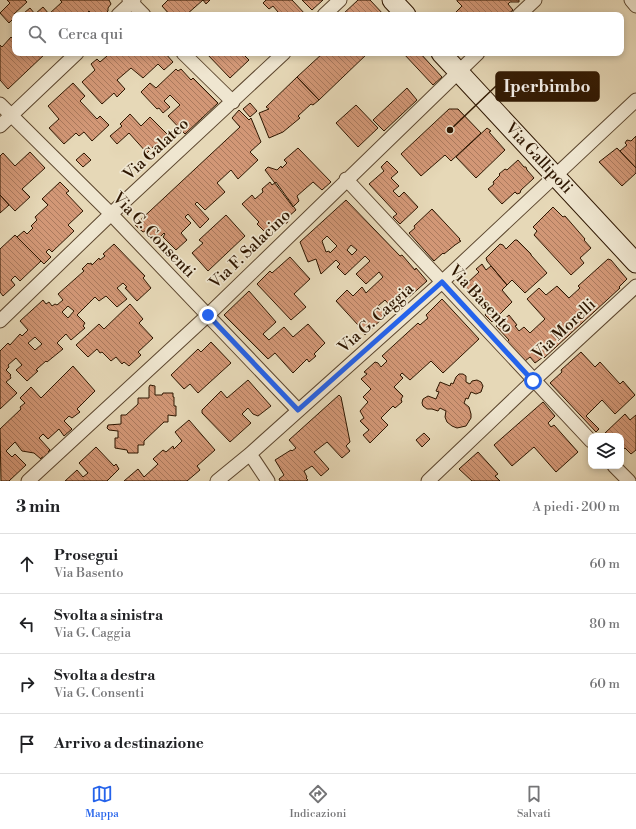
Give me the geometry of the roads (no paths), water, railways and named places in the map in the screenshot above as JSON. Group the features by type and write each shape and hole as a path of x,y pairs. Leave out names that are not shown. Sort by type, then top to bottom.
{"main road":[{"path":"392,0 403,12"},
{"name":"Via Gallipoli","path":"444,56 636,263"}],"street":[{"path":"327,12 340,0"},
{"path":"522,12 535,0"},
{"path":"630,0 636,6"},
{"path":"121,12 131,1 141,12"},
{"path":"0,126 74,56"},
{"path":"186,56 233,102"},
{"name":"Via Galateo","path":"0,321 111,214 281,56"},
{"name":"Via F. Salacino","path":"28,481 208,315 475,56"},
{"name":"Via G. Caggia","path":"217,481 250,454 442,282 636,100"},
{"name":"Via G. Consenti","path":"0,104 111,214 298,410"},
{"name":"Via Basento","path":"346,180 588,439"},
{"name":"Via Morelli","path":"428,481 636,286"},
{"path":"250,454 268,481"},
{"path":"617,469 630,481 636,476"}],"place":[{"name":"Iperbimbo","path":"450,130"}]}
